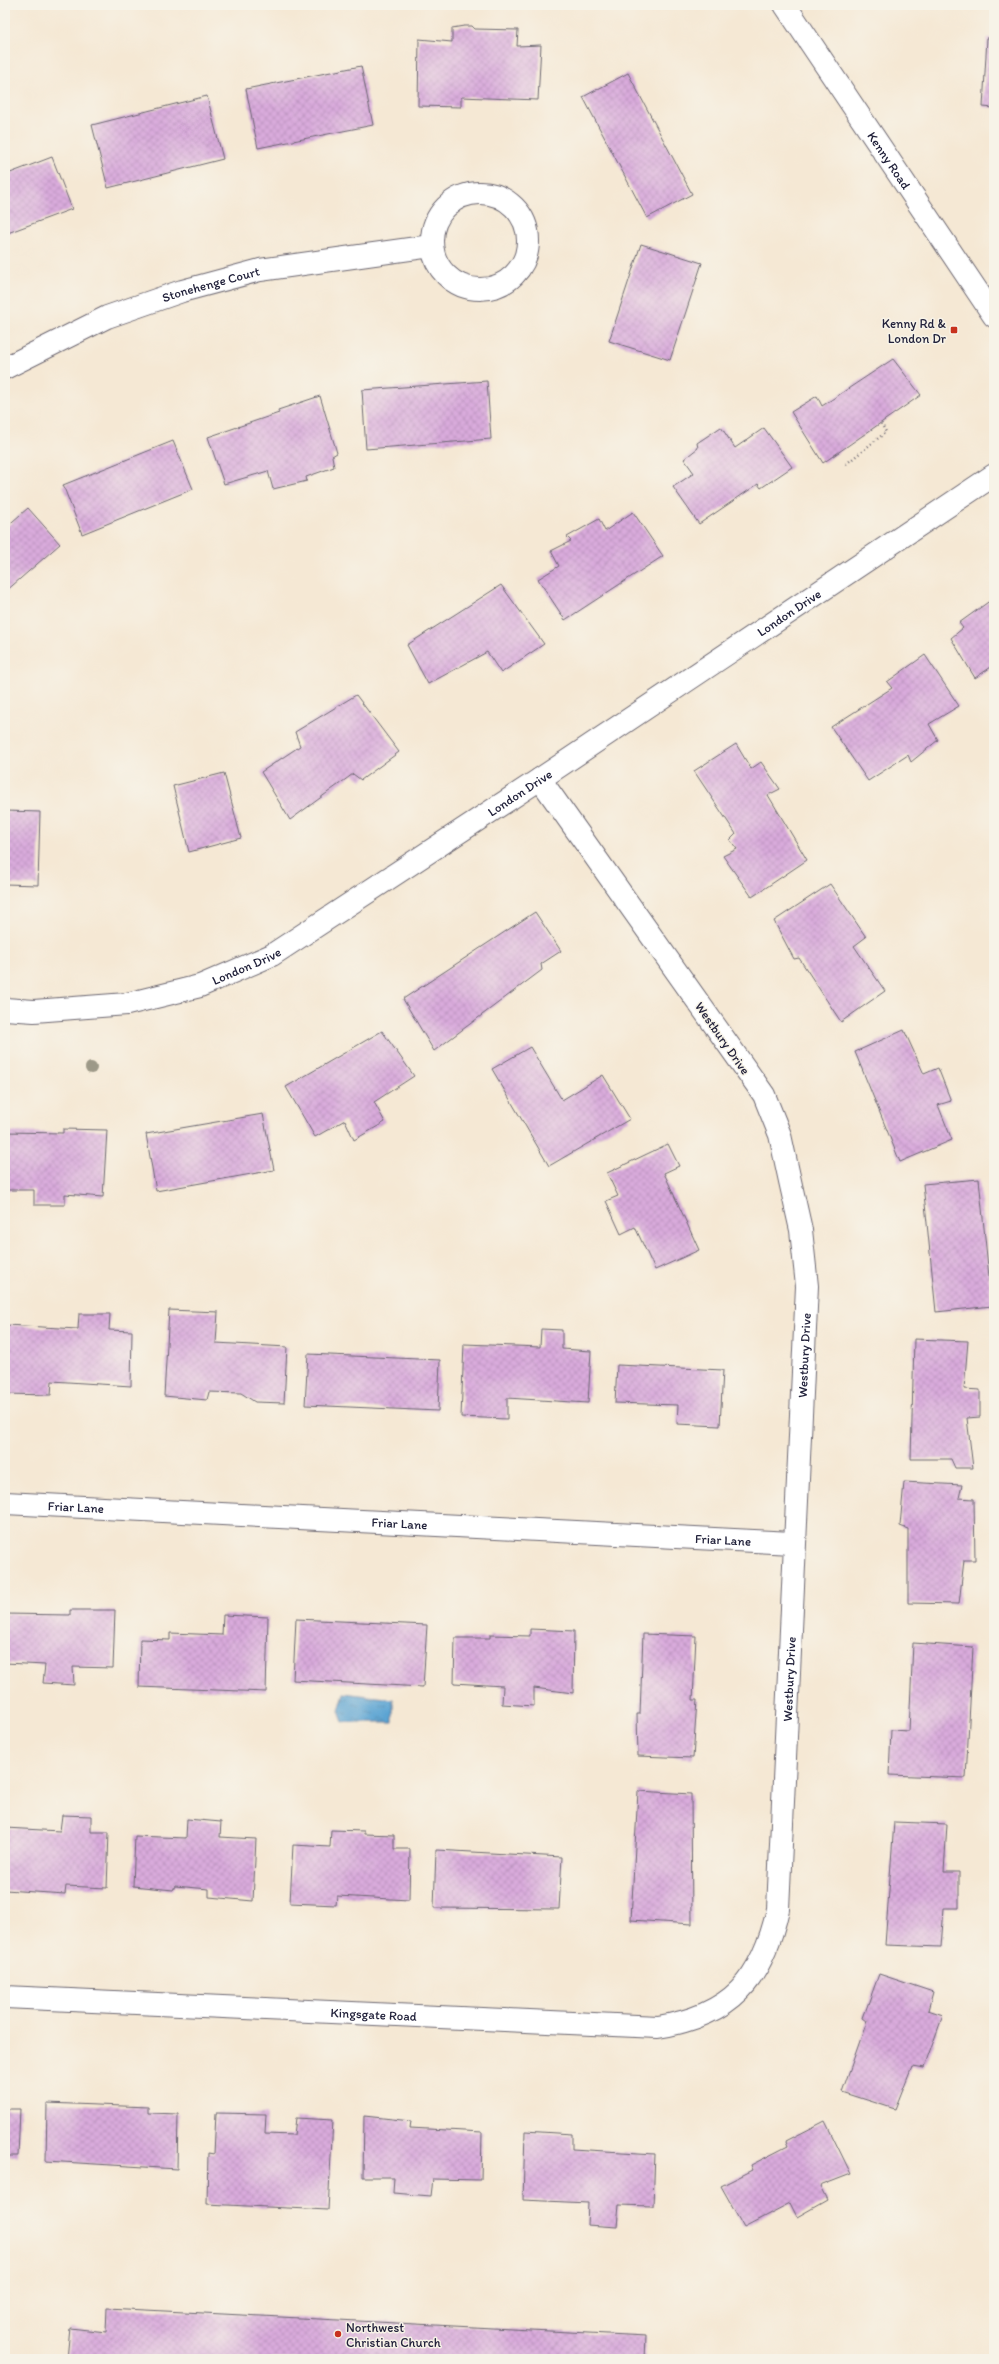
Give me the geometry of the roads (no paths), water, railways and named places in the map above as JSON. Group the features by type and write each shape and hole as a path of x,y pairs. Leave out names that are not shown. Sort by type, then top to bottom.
{"street":[{"name":"Kenny Road","path":"785,5 994,316"},
{"path":"475,192 494,195 511,203 523,218 528,236 527,256 518,273 503,284 484,290 465,288 448,279 436,264 431,246 433,227 442,210 457,198 475,192"},
{"name":"Stonehenge Court","path":"5,368 107,317 182,291 260,270 431,246"},
{"name":"London Drive","path":"5,1009 34,1010 127,1004 200,986 272,955 540,779 994,475"},
{"name":"Westbury Drive","path":"540,779 764,1095 780,1135 801,1230 807,1286 793,1543 778,1909 764,1956 753,1976 735,1995"},
{"name":"Friar Lane","path":"5,1503 793,1543"},
{"name":"Kingsgate Road","path":"5,1997 658,2027 684,2023 712,2010 735,1995"}],"water":[{"path":"344,1693 393,1699 393,1722 343,1722 339,1711"}],"place":[{"name":"Kenny Rd & London Dr","path":"954,330"},
{"name":"Northwest Christian Church","path":"338,2334"}]}
